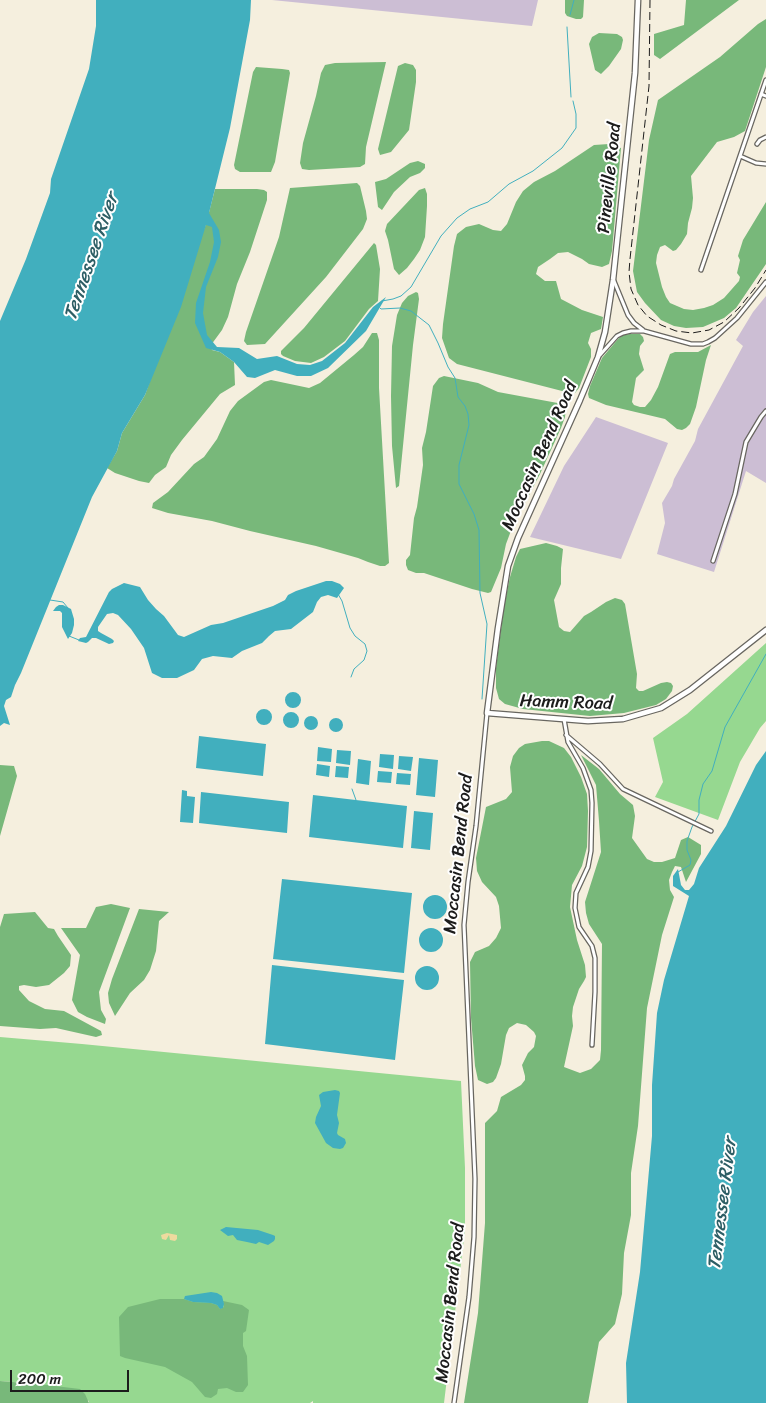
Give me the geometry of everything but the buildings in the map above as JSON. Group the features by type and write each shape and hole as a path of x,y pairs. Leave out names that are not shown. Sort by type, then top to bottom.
{"main road":[{"name":"Pineville Road","path":"598,357 608,315 613,280 635,73 638,0"},
{"name":"Moccasin Bend Road","path":"487,713 508,566 518,538 598,357"},
{"name":"Hamm Road","path":"487,713 588,721 623,718 661,708 690,690 766,630"}],"street":[{"path":"701,270 766,80"},
{"path":"761,94 766,96"},
{"path":"758,144 760,140 766,137"},
{"path":"740,156 756,163 766,164"},
{"path":"613,280 628,315 644,331"},
{"path":"598,357 617,336 623,333 644,331 691,344 708,342 737,318 766,282"},
{"path":"714,561 735,494 746,442 766,411"},
{"name":"Moccasin Bend Road","path":"454,1403 469,1297 474,1237 475,1179 464,925 487,713"},
{"path":"564,719 568,742 588,780 592,803 591,851 588,867 576,892 575,908 579,927 592,946 595,958 596,992 592,1045"},
{"path":"566,735 600,764 623,789 711,831"}],"shaded area":[{"path":"272,0 538,0 532,26"},
{"path":"766,296 766,483 746,471 714,572 657,554 665,523 662,503 695,441 698,429 743,346 736,340 753,312"},
{"path":"596,417 668,443 621,559 530,537 564,466"}],"green space":[{"path":"565,0 584,0 583,17 581,19 567,16 565,13"},
{"path":"686,0 739,0 660,59 654,55 654,34 684,25"},
{"path":"766,19 766,67 745,131 734,137 717,142 691,176 693,198 687,234 676,250 673,251 665,245 660,247 656,263 662,287 670,303 684,309 693,310 713,305 724,298 739,281 740,277 737,273 740,260 738,256 743,240 766,202 766,264 736,308 724,318 703,327 686,328 674,326 661,320 645,303 637,292 633,271 649,140 658,100 720,57"},
{"path":"599,33 617,34 623,40 621,49 601,74 595,70 589,44 592,37"},
{"path":"386,62 366,147 365,164 360,167 302,169 300,163 303,143 321,73 325,65 335,63"},
{"path":"405,63 413,65 416,70 409,130 391,152 380,155 378,149 398,66"},
{"path":"256,67 289,70 290,73 275,162 271,172 240,172 235,169 234,165 253,72"},
{"path":"609,144 621,148 612,251 609,264 602,267 589,264 568,252 558,253 538,267 536,274 545,281 556,281 561,299 582,310 603,317 601,329 591,333 588,343 591,349 591,357 579,388 575,393 566,392 457,364 449,358 442,338 457,234 466,227 479,224 501,231 507,224 523,191 534,182 555,171 594,145"},
{"path":"418,161 425,164 425,168 420,173 410,177 394,192 382,210 378,207 375,182 386,179 410,163"},
{"path":"357,183 360,186 366,211 367,219 363,229 326,277 265,344 247,345 244,341 246,332 279,237 290,188"},
{"path":"425,188 427,206 425,237 414,259 399,275 394,269 385,231 387,224 419,190"},
{"path":"215,189 257,189 267,192 267,200 237,284 228,317 222,330 211,345 212,350 220,352 234,362 235,385 220,394 182,440 171,455 166,467 155,475 149,483 139,481 115,473 107,468 117,451 122,433 145,395 206,224"},
{"path":"374,243 380,269 378,301 369,309 345,341 324,357 311,363 295,361 283,356 281,351 304,328"},
{"path":"416,292 419,299 399,486 396,488 392,446 392,346 397,315 402,303 408,296"},
{"path":"372,333 377,333 379,340 379,388 389,563 385,566 380,566 316,546 152,508 153,503 168,492 194,464 204,457 217,439 230,411 238,401 264,382 271,380 309,388 320,383 363,347"},
{"path":"640,334 644,341 640,346 639,354 644,370 636,378 632,402 640,407 645,407 651,400 658,387 670,354 675,352 698,352 711,345 696,407 690,424 686,428 682,430 677,429 665,419 606,405 589,398 590,386 602,358 618,339 623,335"},
{"path":"444,376 478,383 498,392 563,404 566,407 561,428 512,528 506,544 501,568 491,592 488,593 424,573 416,573 408,570 406,565 406,560 410,555 423,465 422,448 433,386 439,378"},
{"path":"546,543 563,549 561,584 554,600 559,627 564,631 570,632 584,616 606,602 615,598 622,600 625,604 637,674 636,688 639,691 643,691 661,683 671,683 673,686 672,691 666,699 656,705 624,713 590,716 523,709 505,704 499,699 496,688 496,668 504,606 516,557 520,549"},
{"path":"766,643 766,721 740,762 718,820 655,797 663,782 653,738 687,714"},
{"path":"549,741 564,748 581,777 587,794 587,847 582,866 572,885 570,907 585,965 586,977 579,989 573,1007 573,1026 564,1067 580,1073 591,1069 600,1060 601,1050 602,944 589,924 585,902 601,852 599,821 596,785 581,755 599,769 620,794 633,805 635,816 632,838 647,859 654,862 662,862 675,858 681,840 688,837 701,845 701,854 686,882 681,867 675,866 669,880 670,890 674,897 662,935 647,1008 638,1126 631,1173 631,1215 624,1253 622,1294 615,1324 599,1342 588,1403 464,1403 478,1313 485,1223 485,1123 497,1111 501,1097 521,1085 525,1080 522,1065 528,1053 534,1047 536,1036 526,1025 517,1023 509,1028 496,1078 493,1082 487,1084 478,1080 471,1018 470,962 475,952 489,946 501,928 499,906 496,897 482,882 477,871 476,858 486,807 506,799 512,792 510,767 513,756 525,744"},
{"path":"0,765 14,766 17,776 0,836"},
{"path":"111,904 130,908 99,992 101,1010 106,1019 105,1024 78,1012 72,1000 80,955 61,928 86,928 96,907"},
{"path":"139,909 169,912 159,921 156,951 150,970 144,980 130,993 115,1016 109,1003 108,993"},
{"path":"35,912 48,928 54,929 71,955 70,966 49,985 36,987 24,985 19,986 19,990 29,1001 45,1009 64,1011 101,1031 102,1035 96,1037 56,1028 40,1029 0,1026 0,927 4,914"},
{"path":"0,1037 461,1081 465,1168 465,1230 444,1403 313,1403 313,1401 310,1403 89,1403 89,1401 38,1384 0,1381"},
{"path":"160,1299 184,1299 193,1302 211,1303 217,1305 220,1309 224,1307 223,1301 242,1305 249,1310 246,1331 243,1333 243,1346 247,1356 248,1385 243,1392 236,1392 227,1388 218,1389 217,1394 211,1398 205,1397 192,1382 165,1367 120,1356 119,1317 128,1307"},
{"path":"0,1381 80,1389 85,1394 89,1403 0,1403"}],"sand":[{"path":"167,1233 177,1235 177,1239 175,1241 170,1240 169,1235 166,1240 162,1239 161,1235"}],"water":[{"name":"Tennessee River","path":"96,0 251,0 250,20 230,128 209,213 219,230 221,242 218,257 206,287 203,313 207,335 217,347 239,348 257,359 277,356 297,364 310,365 322,361 345,343 373,307 386,297 366,331 328,368 311,376 297,376 275,370 255,378 247,377 234,362 220,352 206,348 195,323 196,303 210,262 214,242 212,227 206,225 181,307 145,395 122,433 117,451 92,497 11,697 6,700 4,706 10,725 4,723 0,726 0,321 26,259 50,193 51,179 89,69 96,26"},
{"path":"326,581 340,584 344,588 337,598 328,595 321,597 313,612 291,629 275,631 262,643 242,651 232,658 213,656 202,659 194,670 177,678 162,678 152,673 144,648 131,629 118,615 113,613 107,614 98,627 98,631 112,639 113,643 109,644 96,638 92,638 86,643 78,641 80,638 86,637 109,592 124,583 140,587 148,600 164,616 178,635 184,637 211,625 223,623 273,606 285,600 288,595 296,591"},
{"path":"59,605 71,609 74,619 72,633 68,639 62,627 62,613 60,611 53,611"},
{"path":"290,692 296,692 301,697 299,706 290,708 285,703 285,697"},
{"path":"264,709 270,711 272,717 270,723 264,725 258,723 256,717 258,711"},
{"path":"288,712 294,712 299,717 297,726 288,728 283,723 283,717"},
{"path":"308,716 314,716 318,723 314,730 308,730 304,726 304,720"},
{"path":"333,718 339,718 343,725 339,732 333,732 329,728 329,722"},
{"path":"199,736 266,744 263,776 196,768"},
{"path":"318,747 332,749 331,762 317,761"},
{"path":"337,750 351,751 350,765 336,763"},
{"name":"Tennessee River","path":"766,751 766,1403 627,1403 626,1363 640,1272 652,1136 652,1085 657,1013 664,980 689,896 673,886 673,876 678,869 681,885 685,890 689,890 694,884 699,868 726,826 756,765"},
{"path":"380,754 394,755 393,769 379,767"},
{"path":"399,756 413,757 411,771 398,769"},
{"path":"419,758 438,760 435,797 416,795"},
{"path":"358,759 371,761 369,785 356,783"},
{"path":"317,764 330,766 329,777 316,775"},
{"path":"336,766 349,767 348,778 335,777"},
{"path":"378,771 392,772 391,783 377,782"},
{"path":"397,773 411,774 410,785 396,784"},
{"path":"182,790 187,791 187,796 195,797 193,823 180,822"},
{"path":"201,792 289,802 287,833 199,823"},
{"path":"313,795 407,806 403,848 309,837"},
{"path":"414,811 433,813 430,850 411,848"},
{"path":"282,879 412,893 404,973 273,959"},
{"path":"435,895 440,896 446,902 446,912 440,918 435,919 430,918 424,912 423,907 424,902 430,896"},
{"path":"431,928 436,929 442,935 442,945 436,951 431,952 426,951 420,945 419,940 420,935 426,929"},
{"path":"272,965 404,980 395,1060 265,1044"},
{"path":"427,966 432,967 438,973 438,983 432,989 427,990 422,989 416,983 415,978 416,973 422,967"},
{"path":"335,1090 340,1093 337,1133 345,1139 346,1143 340,1149 333,1148 326,1143 315,1123 321,1106 319,1095 323,1092"},
{"path":"226,1227 258,1230 275,1236 275,1239 268,1245 259,1242 256,1244 237,1240 233,1235 228,1236 220,1230"},
{"path":"211,1292 222,1296 223,1308 220,1309 217,1305 211,1303 193,1302 184,1299 185,1296"}],"waterway":[{"path":"570,15 574,0"},
{"path":"567,27 571,97"},
{"path":"382,301 401,296 411,287 441,236 457,218 470,209 488,202 509,184 533,171 562,148 576,128 576,114 573,101"},
{"path":"380,308 400,308 411,311 429,325 455,378 458,397 468,414 469,425 459,465 459,484 474,514 479,530 480,593 487,624 482,699"},
{"path":"338,594 350,628 355,636 365,644 367,651 364,660 354,669 351,677"},
{"path":"50,600 63,602 68,608"},
{"path":"69,636 79,640"},
{"path":"678,872 690,865 691,860 687,850 687,841 699,814 699,800 703,784 712,771 725,727 766,654"},
{"path":"352,789 356,800"}],"railway":[{"path":"650,0 649,86 630,259 631,289 638,305 647,316 661,325 676,331 692,333 709,330 724,322 739,308 766,270"}]}
